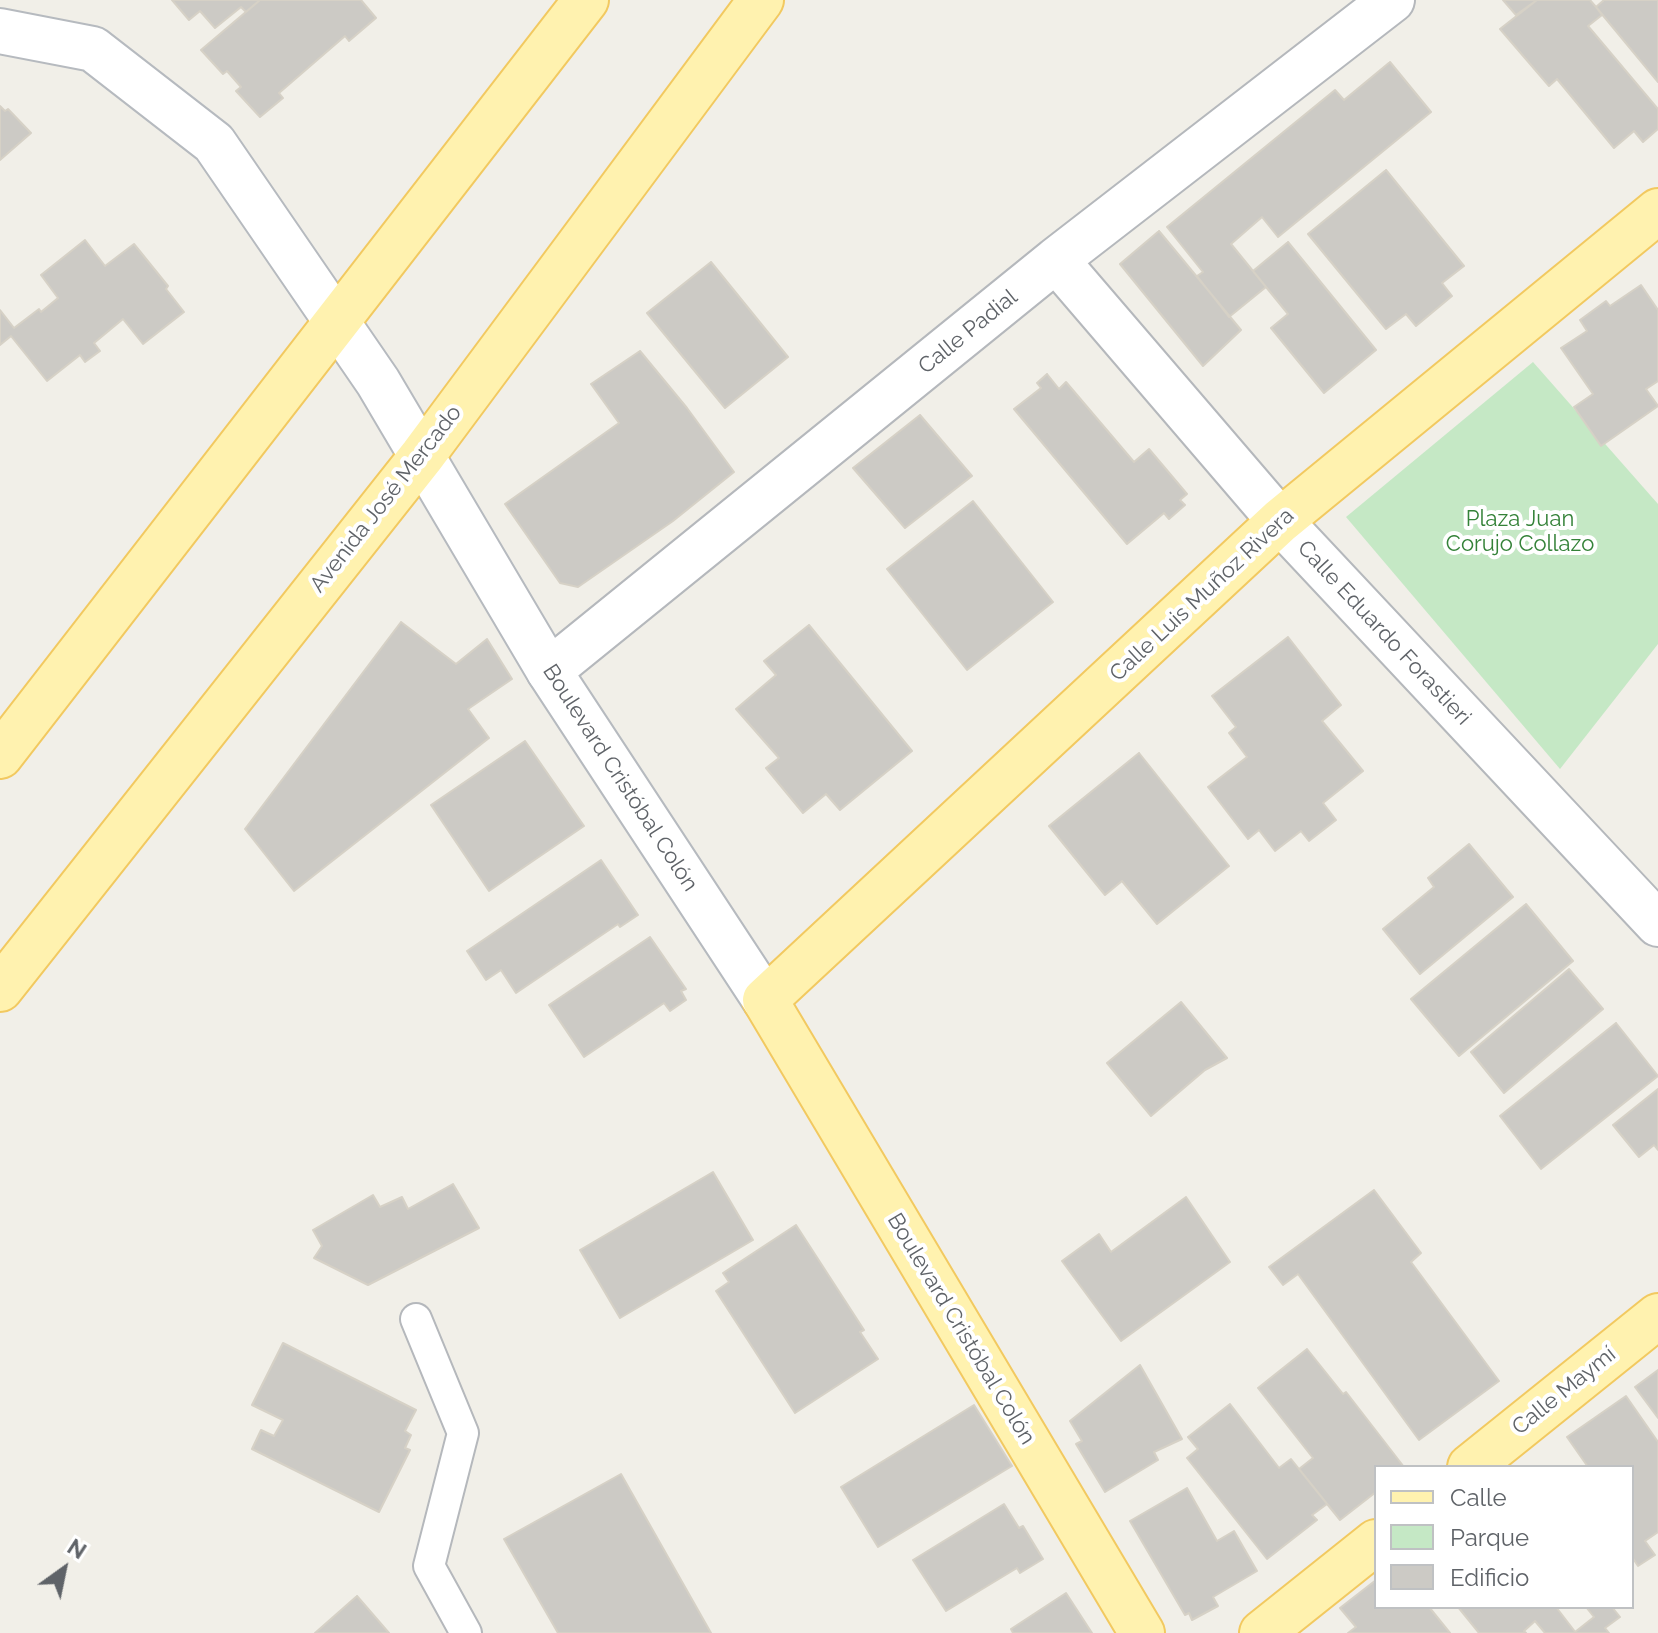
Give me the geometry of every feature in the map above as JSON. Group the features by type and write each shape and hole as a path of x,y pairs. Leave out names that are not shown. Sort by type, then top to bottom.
{"main road":[{"path":"0,756 586,0"},
{"name":"Avenida José Mercado","path":"0,989 422,456 761,0"},
{"name":"Calle Luis Muñoz Rivera","path":"765,1000 1280,521 1658,211"},
{"name":"Boulevard Cristóbal Colón","path":"765,1000 1142,1633"},
{"name":"Calle Maymí","path":"1472,1465 1658,1316"},
{"path":"1262,1633 1374,1544"}],"street":[{"name":"Calle Padial","path":"549,671 1056,260 1392,0"},
{"name":"Boulevard Cristóbal Colón","path":"0,31 93,49 214,143 378,382 549,671 765,1000"},
{"name":"Calle Eduardo Forastieri","path":"1056,260 1280,521 1658,924"}],"lane":[{"path":"416,1319 463,1433 429,1566 466,1633"}],"green space":[{"name":"Plaza Juan Corujo Collazo","path":"1533,362 1658,504 1658,644 1560,769 1346,517"}],"building":[{"path":"172,0 260,0 246,12 241,7 215,28 200,11 189,20"},
{"path":"260,0 361,0 376,18 349,41 345,36 279,93 283,98 260,117 236,91 241,87 227,71 223,74 201,50"},
{"path":"1503,0 1537,0 1516,15"},
{"path":"1537,0 1590,0 1602,15 1588,26 1658,109 1658,129 1643,142 1634,131 1614,148 1557,79 1549,86 1500,29"},
{"path":"1604,0 1658,0 1658,82 1596,7"},
{"path":"1390,62 1431,112 1278,237 1262,217 1231,244 1266,287 1229,317 1197,276 1203,272 1167,227 1335,90 1344,100"},
{"path":"0,106 5,111 8,109 31,133 0,160"},
{"path":"1386,170 1464,266 1442,283 1452,296 1416,326 1406,314 1386,329 1308,234"},
{"path":"1159,231 1241,330 1203,366 1120,264"},
{"path":"85,240 105,266 134,244 168,286 166,289 184,312 143,344 123,319 94,343 100,351 85,362 80,355 47,381 11,336 0,345 0,310 14,328 58,298 41,275"},
{"path":"1288,242 1376,350 1324,393 1271,328 1288,314 1253,271"},
{"path":"711,262 788,357 725,408 647,313"},
{"path":"1641,285 1658,310 1658,381 1646,389 1658,406 1601,446 1574,407 1593,394 1561,348 1587,331 1580,320 1606,301 1610,306"},
{"path":"640,351 734,472 673,521 578,587 560,583 505,504 619,423 591,384"},
{"path":"1047,374 1059,389 1066,382 1134,462 1149,449 1187,494 1180,500 1185,505 1169,519 1164,513 1127,544 1014,409 1041,388 1037,383"},
{"path":"920,415 972,476 905,528 853,468"},
{"path":"973,501 1053,602 967,670 887,569"},
{"path":"401,622 456,664 487,639 512,679 468,709 489,738 294,891 245,829"},
{"path":"809,625 912,751 840,810 826,794 803,813 766,768 779,758 736,709 776,675 764,661"},
{"path":"1288,637 1341,705 1322,721 1363,771 1323,803 1336,820 1309,841 1301,831 1275,851 1259,830 1248,839 1208,787 1247,757 1229,733 1236,727 1212,696"},
{"path":"525,741 584,826 489,891 431,805"},
{"path":"1139,753 1229,866 1157,924 1122,881 1105,895 1049,826"},
{"path":"1469,844 1513,897 1420,974 1383,929 1434,887 1428,878"},
{"path":"601,860 638,915 620,927 618,924 516,993 501,970 486,980 467,951"},
{"path":"1526,904 1573,961 1459,1056 1411,999"},
{"path":"650,937 686,989 681,991 686,1000 670,1011 664,1003 584,1057 549,1005"},
{"path":"1569,969 1603,1009 1504,1093 1471,1052"},
{"path":"1181,1002 1227,1058 1205,1070 1151,1116 1107,1063"},
{"path":"1616,1023 1658,1076 1541,1169 1500,1116"},
{"path":"1658,1089 1658,1150 1654,1145 1639,1157 1613,1125"},
{"path":"713,1172 753,1240 620,1318 580,1250"},
{"path":"453,1184 479,1228 368,1285 314,1258 322,1246 313,1230 373,1195 380,1207 402,1197 408,1209"},
{"path":"1374,1190 1421,1253 1411,1262 1499,1381 1419,1440 1298,1274 1283,1285 1269,1267"},
{"path":"1186,1197 1230,1262 1121,1341 1062,1261 1099,1234 1111,1252"},
{"path":"796,1225 864,1330 860,1332 878,1359 795,1413 716,1291 729,1282 723,1273"},
{"path":"283,1343 416,1410 405,1431 411,1435 405,1448 410,1450 379,1512 252,1449 261,1430 274,1436 283,1420 252,1405"},
{"path":"1307,1349 1343,1394 1346,1392 1402,1465 1374,1465 1374,1494 1340,1520 1299,1469 1313,1458 1258,1388"},
{"path":"1140,1365 1182,1439 1154,1452 1158,1460 1105,1492 1076,1444 1082,1441 1070,1421"},
{"path":"1658,1370 1658,1418 1635,1387"},
{"path":"1626,1396 1658,1442 1658,1532 1645,1541 1655,1555 1638,1566 1634,1560 1634,1465 1587,1465 1567,1437"},
{"path":"1230,1404 1279,1468 1291,1459 1327,1504 1312,1515 1317,1520 1267,1559 1187,1458 1198,1449 1188,1437"},
{"path":"974,1405 1012,1466 878,1547 841,1487"},
{"path":"621,1474 711,1633 558,1633 504,1539"},
{"path":"1187,1488 1217,1541 1234,1531 1257,1571 1213,1597 1218,1606 1192,1620 1189,1613 1185,1615 1130,1521"},
{"path":"1004,1504 1019,1528 1023,1526 1043,1559 1020,1573 1017,1568 946,1611 913,1560"},
{"path":"1374,1582 1374,1609 1431,1609 1450,1633 1348,1633 1356,1627 1340,1608"},
{"path":"1066,1593 1092,1633 1013,1633 1011,1629"},
{"path":"357,1596 389,1633 315,1633"},
{"path":"1460,1609 1558,1609 1576,1633 1545,1633 1535,1621 1524,1631 1526,1633 1479,1633"},
{"path":"1588,1609 1614,1609 1620,1617 1605,1628 1609,1633 1575,1632 1594,1617"}]}
